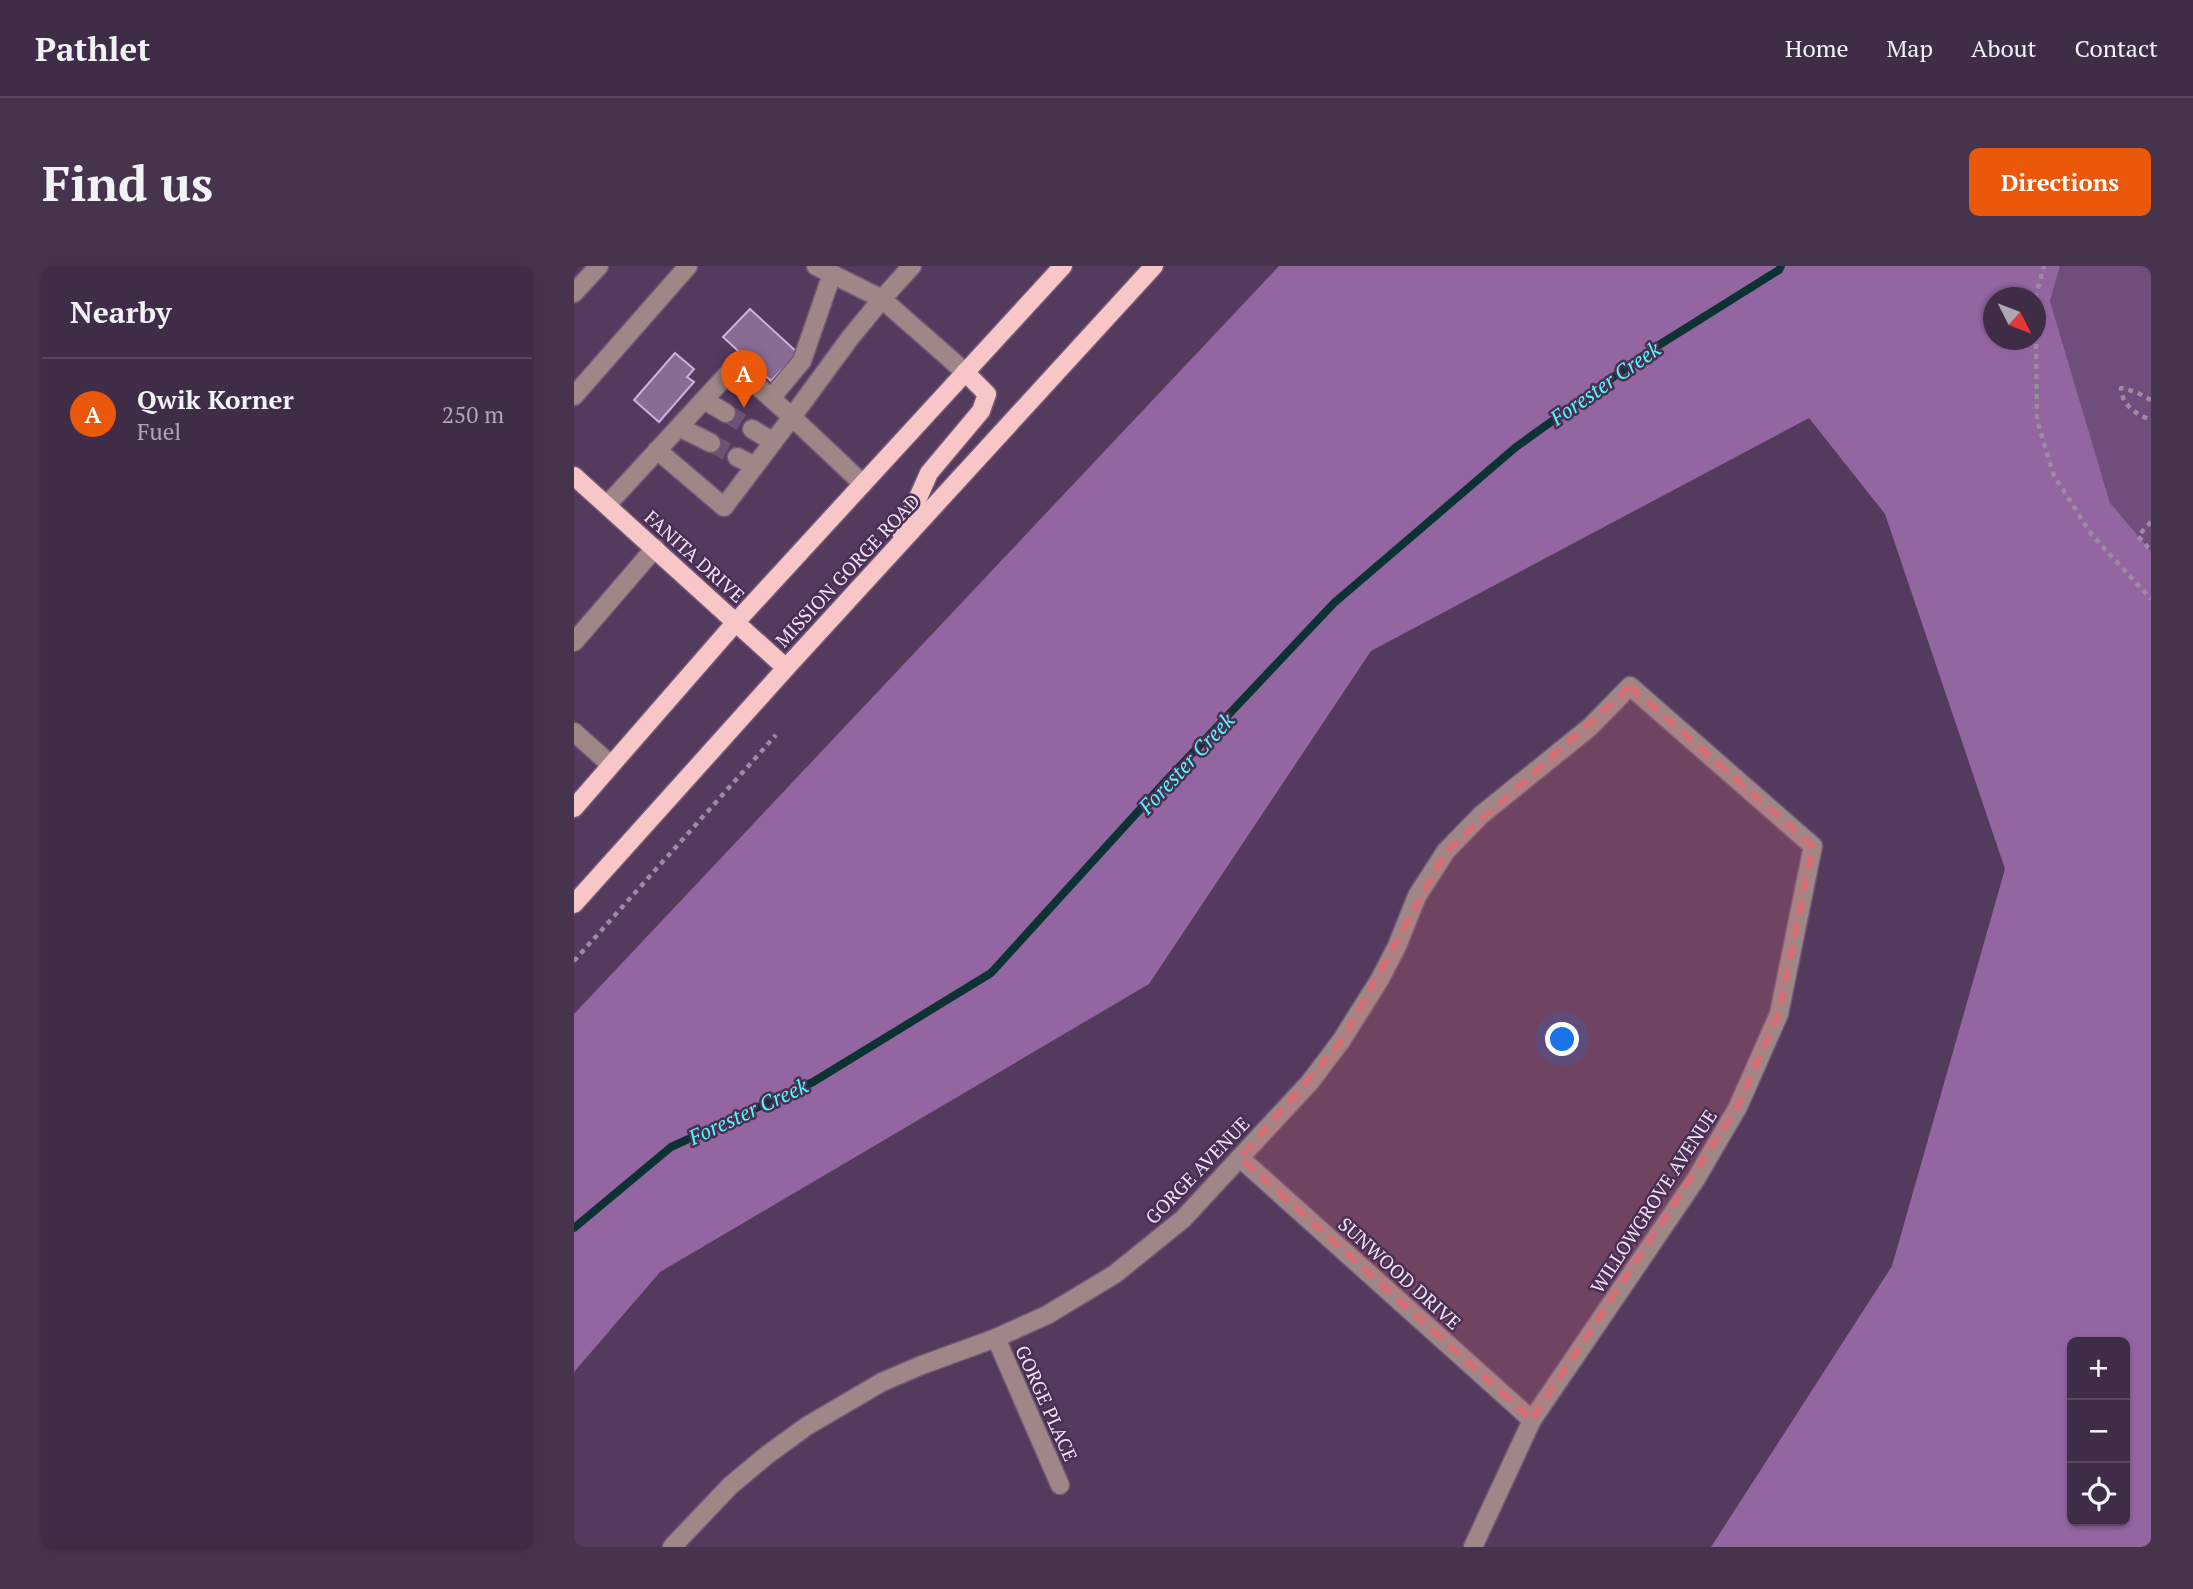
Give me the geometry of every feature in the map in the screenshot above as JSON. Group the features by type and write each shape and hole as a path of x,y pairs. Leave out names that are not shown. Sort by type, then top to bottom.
{"main road":[{"path":"574,808 736,622 1063,266"},
{"name":"MISSION GORGE ROAD","path":"574,905 786,668 1154,266"},
{"path":"895,550 929,473 986,402 987,394 965,372"},
{"name":"FANITA DRIVE","path":"574,475 786,668"}],"street":[{"path":"574,293 599,266"},
{"path":"574,396 688,266"},
{"path":"657,450 724,507 850,338 912,266"},
{"path":"771,398 802,361 824,270 883,299 965,372"},
{"path":"607,505 735,366 863,484"},
{"path":"704,400 726,413"},
{"path":"679,427 711,443"},
{"path":"752,429 773,442"},
{"path":"737,457 755,466"},
{"path":"574,642 655,548"},
{"name":"GORGE AVENUE","path":"672,1547 730,1486 807,1426 882,1382 996,1338 1047,1315 1115,1274 1183,1219 1311,1082 1341,1041 1380,978 1417,896 1446,851 1481,815 1590,727 1630,686"},
{"name":"WILLOWGROVE AVENUE","path":"1473,1547 1532,1420 1696,1179 1738,1107 1779,1014 1813,846 1630,686"},
{"path":"574,732 611,765"},
{"name":"SUNWOOD DRIVE","path":"1240,1158 1532,1420"},
{"name":"GORGE PLACE","path":"996,1338 1060,1485"}],"path":[{"path":"2038,287 2044,266"},
{"path":"2035,350 2037,420 2054,476 2092,535 2151,599"},
{"path":"2151,400 2121,388 2122,398 2129,408 2151,420"},
{"path":"2151,522 2138,536 2151,551"},
{"path":"574,961 776,735"}],"highlighted area":[{"path":"1630,686 1813,846 1779,1014 1738,1107 1532,1420 1240,1158 1341,1041 1446,851"}],"shaded area":[{"path":"1279,266 2060,266 2050,301 2110,503 2151,551 2151,1547 1711,1547 1892,1266 2005,869 1885,514 1809,418 1371,651 1149,984 660,1272 574,1372 574,1014"},
{"path":"2060,266 2151,266 2151,551 2110,504 2050,301"}],"building":[{"path":"750,309 798,353 771,381 723,337"},
{"path":"675,353 694,369 687,377 694,382 659,422 634,400"}],"waterway":[{"name":"Forester Creek","path":"574,1228 671,1147 813,1082 991,973 1164,783 1334,603 1516,447 1651,350 1779,270 1781,266"}],"tunnel":[{"path":"726,413 752,429"},
{"path":"711,443 737,457"}],"place":[{"name":"Qwik Korner","path":"744,408"}]}
